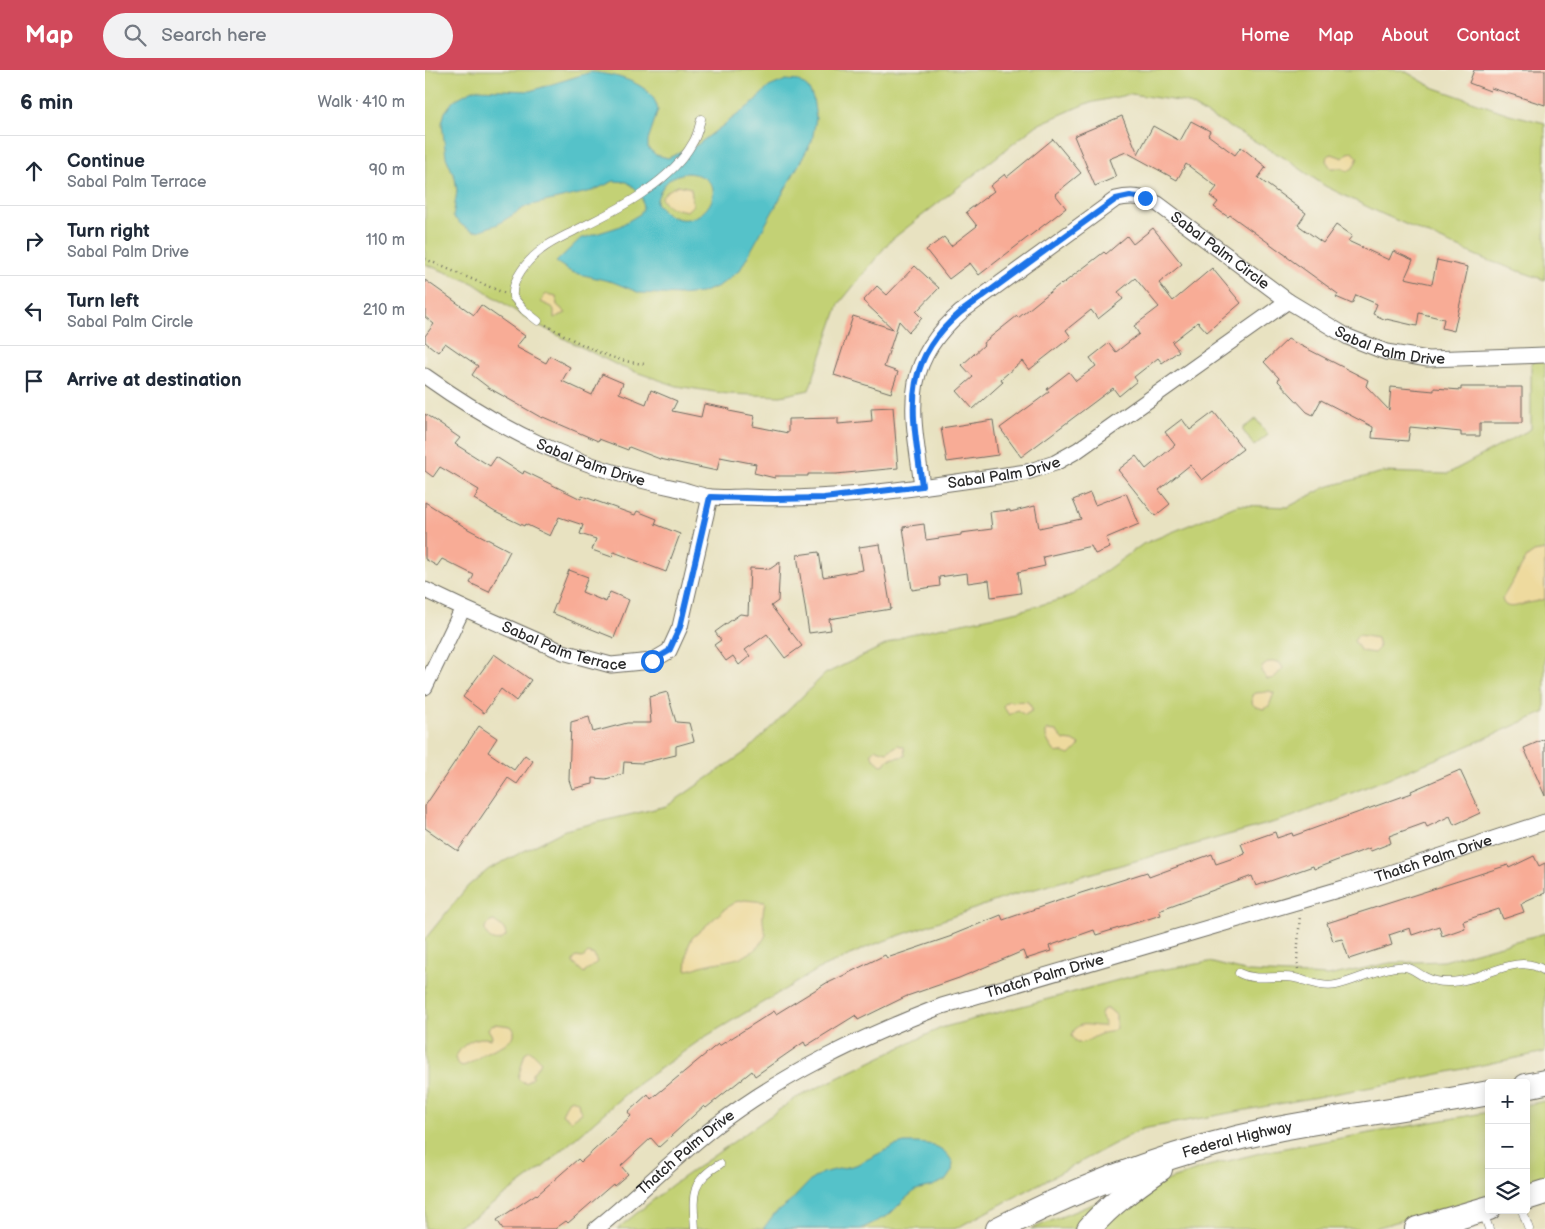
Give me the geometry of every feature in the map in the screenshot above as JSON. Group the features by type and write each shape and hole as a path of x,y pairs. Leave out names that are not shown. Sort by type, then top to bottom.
{"main road":[{"path":"1530,1085 1545,1082"},
{"name":"Federal Highway","path":"998,1229 1060,1199 1181,1154 1272,1130 1485,1094"},
{"path":"1089,1229 1099,1217 1127,1192 1181,1154"},
{"path":"1530,1197 1545,1192"},
{"path":"1417,1229 1487,1216"}],"street":[{"name":"Sabal Palm Circle","path":"922,486 912,412 919,370 931,344 961,312 1116,199 1130,196 1145,198 1158,204 1288,301"},
{"name":"Sabal Palm Drive","path":"425,376 488,418 531,441 606,471 710,497 775,499 824,498 1027,472 1041,468 1061,460 1078,450 1288,301 1348,337 1386,352 1428,359 1545,355"},
{"name":"Sabal Palm Terrace","path":"425,590 563,652 611,665 652,661 669,651 680,627 710,497"},
{"path":"425,687 463,608"},
{"name":"Thatch Palm Drive","path":"596,1229 676,1158 716,1126 779,1083 848,1045 894,1024 942,1006 1344,888 1545,822"}],"lane":[{"path":"538,321 523,310 513,297 516,279 540,251 552,242 604,216 664,177 693,143 701,119"},
{"path":"1239,973 1247,978 1279,977 1334,986 1356,981 1384,969 1405,967 1426,978 1445,982 1475,978 1507,966 1526,963 1543,967"},
{"path":"695,1229 694,1191 708,1171 720,1164"},
{"path":"1523,1214 1529,1229"}],"path":[{"path":"425,258 513,297"},
{"path":"538,321 573,340 617,360 646,364"},
{"path":"1296,902 1301,917 1297,960 1300,980"}],"green space":[{"path":"425,70 1403,70 1432,87 1509,114 1545,123 1545,280 1484,259 1380,213 1325,186 1283,157 1185,102 1131,94 1085,104 1037,125 890,241 839,304 809,390 781,396 728,394 677,386 621,367 529,320 473,283 425,264"},
{"path":"1545,356 1545,712 1461,749 1289,818 1010,896 870,946 819,969 703,1038 631,1089 543,1167 478,1215 452,1229 425,1229 425,939 468,886 489,869 565,830 667,806 747,751 825,674 906,635 1019,611 1069,597 1143,544 1238,505 1288,507 1326,487 1383,472 1447,474 1531,429 1531,363"},
{"path":"1256,419 1268,435 1254,446 1242,429"},
{"path":"1545,933 1545,1052 1410,1080 1142,1129 955,1229 617,1229 672,1185 796,1098 941,1028 1148,972 1209,962 1249,972 1328,976 1390,963 1443,961"},
{"path":"1545,1101 1545,1179 1530,1183 1530,1124 1530,1104"},
{"path":"1485,1113 1485,1196 1372,1229 1095,1229 1141,1192 1163,1182 1208,1166 1268,1151"},
{"path":"1098,1202 1080,1229 1031,1229"}],"sand":[{"path":"1353,152 1358,158 1353,168 1348,171 1341,168 1331,168 1326,161 1327,156 1332,154 1343,158 1348,153"},
{"path":"678,185 691,188 693,205 687,211 669,207 661,199"},
{"path":"547,294 556,296 557,305 566,313 554,318 552,307 541,302"},
{"path":"1545,550 1545,599 1517,606 1509,607 1506,605 1502,599 1527,557 1534,552"},
{"path":"1358,635 1377,638 1379,648 1374,653 1361,651 1354,641"},
{"path":"1269,662 1279,662 1283,668 1274,677 1267,679 1261,671 1262,667"},
{"path":"1269,691 1274,693 1269,706 1263,709 1253,705 1252,695"},
{"path":"1008,701 1028,702 1033,710 1025,715 1017,710 1009,715 1003,706"},
{"path":"1047,730 1056,731 1064,740 1073,741 1080,745 1070,755 1061,752 1056,753 1047,739"},
{"path":"898,745 904,747 905,756 889,759 885,764 881,765 872,757 872,752 876,749 887,752"},
{"path":"745,900 765,902 763,919 766,935 761,944 740,958 686,970 688,947 692,938 726,908 735,902"},
{"path":"494,921 505,931 506,936 501,940 495,941 491,939 485,931 488,923"},
{"path":"588,953 594,955 597,962 584,973 573,961 576,957 583,958"},
{"path":"1104,1009 1109,1009 1116,1015 1116,1028 1111,1032 1103,1033 1084,1042 1077,1043 1072,1036 1074,1030 1080,1025 1104,1026 1105,1023 1100,1014"},
{"path":"491,1025 511,1026 514,1030 514,1036 504,1044 469,1064 462,1066 457,1063 455,1058 469,1042 479,1038 491,1039 492,1036 488,1029"},
{"path":"530,1050 541,1061 532,1074 532,1078 526,1083 518,1078 525,1053"},
{"path":"572,1099 578,1102 582,1113 570,1121 562,1114 568,1101"}],"water":[{"path":"591,72 611,75 641,86 655,100 658,110 648,140 648,148 656,155 668,158 697,145 749,106 769,87 786,80 799,81 808,88 813,98 816,118 812,141 740,270 719,286 701,293 679,295 640,293 613,282 571,272 556,262 580,239 618,227 640,214 643,209 642,198 635,188 627,182 614,181 592,191 527,206 498,224 478,231 473,231 463,226 453,217 457,191 455,178 446,157 442,123 445,112 454,100 475,89 530,91","holes":["687,173 704,178 712,187 713,197 707,208 697,216 684,219 670,216 656,203 663,187 675,176"]},
{"path":"904,1143 932,1145 944,1151 953,1163 952,1171 946,1180 916,1190 889,1215 861,1229 763,1229 774,1214 790,1202 811,1180 822,1173 856,1165"}],"building":[{"path":"1474,70 1545,70 1545,105 1491,88 1490,91 1469,83"},
{"path":"1122,116 1138,154 1153,126 1180,141 1191,121 1210,131 1208,135 1235,155 1241,147 1266,167 1258,178 1306,213 1298,225 1323,243 1336,225 1352,236 1348,241 1389,260 1393,251 1413,260 1405,278 1432,284 1437,260 1468,267 1454,331 1442,328 1444,319 1419,313 1417,326 1386,320 1373,314 1377,304 1356,295 1352,304 1336,297 1338,294 1287,256 1230,215 1228,217 1214,207 1218,202 1210,196 1217,187 1186,164 1177,180 1126,152 1109,159 1116,177 1095,186 1074,136"},
{"path":"1053,139 1081,173 1055,194 1066,208 979,275 970,263 949,279 926,250 944,237 951,246 977,226 966,212 994,191 990,186 1005,174 1007,177"},
{"path":"1153,228 1182,264 1159,283 1173,301 1212,268 1241,303 1207,332 1198,322 1172,342 1179,351 1162,363 1158,358 1134,377 1137,381 1119,396 1113,388 1021,457 1000,428 1049,392 1047,389 1069,372 1076,381 1096,366 1090,358 1109,343 1116,352 1139,334 1134,326 1159,307 1135,278 1118,292 1123,299 1098,319 1091,310 1066,330 1071,337 1029,370 1022,361 1001,379 1003,382 973,409 957,391 973,377 962,365 984,345 983,343 1104,252 1106,254 1127,236 1133,244"},
{"path":"915,266 939,288 916,312 922,318 909,332 899,321 884,367 898,372 891,393 834,375 853,316 893,329 863,301 877,286 887,295"},
{"path":"425,280 474,315 481,305 525,336 516,347 546,363 550,356 570,367 562,381 592,395 602,374 623,383 619,393 646,404 651,390 677,401 672,411 701,417 704,404 755,416 753,426 788,433 788,419 838,418 838,424 872,421 871,408 893,407 898,468 836,474 808,474 808,476 775,476 775,478 754,473 756,464 720,457 717,471 660,459 629,447 628,450 599,439 598,441 542,418 489,388 472,375 478,366 445,343 438,352 425,342 425,336 434,324 425,317"},
{"path":"1288,339 1368,380 1366,386 1389,410 1391,387 1434,391 1434,388 1461,390 1461,387 1522,387 1522,423 1480,423 1480,436 1461,436 1461,432 1410,427 1408,441 1372,438 1373,427 1321,400 1313,415 1307,412 1278,381 1279,378 1264,362"},
{"path":"1214,412 1243,449 1202,480 1190,465 1159,490 1170,504 1155,516 1118,470 1136,456 1146,469 1175,445 1165,432 1182,419 1190,430"},
{"path":"425,414 460,438 455,444 490,466 496,457 523,474 524,471 581,499 582,496 635,515 637,511 657,519 655,524 680,534 666,572 614,552 612,557 592,550 596,539 580,534 583,525 559,517 550,536 495,512 474,499 479,490 440,467 433,477 425,471"},
{"path":"993,420 998,455 947,462 941,428"},
{"path":"1090,493 1095,505 1126,493 1139,524 1106,538 1110,548 1095,554 1091,546 1043,557 1045,566 1018,572 1021,593 991,597 989,580 968,583 967,573 939,577 940,586 912,590 903,527 924,524 926,540 961,535 961,533 992,529 990,512 1010,510 1010,512 1035,506 1039,528 1081,519 1073,500"},
{"path":"425,502 468,529 510,551 489,592 470,583 474,575 442,559 437,566 425,559"},
{"path":"880,544 891,609 829,619 831,630 809,633 797,555 819,552 823,577 863,570 859,547"},
{"path":"780,562 778,601 771,606 802,646 785,658 767,634 745,650 750,656 739,665 733,656 726,661 714,645 721,640 715,632 740,614 748,615 750,568 770,569"},
{"path":"569,570 588,577 582,592 606,602 610,592 629,600 614,638 552,613"},
{"path":"494,654 531,680 516,701 501,689 484,713 463,697"},
{"path":"667,692 676,722 689,723 694,741 676,746 676,755 642,763 624,762 623,774 606,779 593,778 593,784 572,789 569,780 571,722 589,717 593,732 627,723 651,723 649,697"},
{"path":"479,726 497,738 488,752 514,770 525,755 533,761 517,784 508,778 458,851 425,828 425,806"},
{"path":"1545,739 1545,796 1524,748"},
{"path":"1460,770 1480,813 1454,825 1450,816 1427,827 1425,823 1389,836 1391,843 1371,851 1370,848 1314,869 1313,866 1256,886 1252,876 1159,910 1161,915 1096,935 1094,930 1049,946 1051,951 1026,959 1023,951 959,978 907,996 858,1020 856,1015 806,1046 804,1042 755,1076 752,1071 706,1108 704,1106 659,1147 651,1138 621,1166 628,1174 614,1186 613,1184 568,1223 566,1221 555,1229 503,1229 497,1220 537,1195 578,1159 581,1162 631,1116 628,1112 648,1094 651,1099 718,1044 719,1046 774,1011 776,1014 828,982 885,955 887,958 952,936 1001,915 1003,920 1147,872 1149,877 1212,854 1216,864 1245,854 1241,844 1275,832 1277,838 1292,833 1293,836 1412,793 1411,791"},
{"path":"1534,856 1539,866 1545,863 1545,893 1521,904 1524,912 1503,919 1499,909 1463,921 1465,928 1442,936 1439,926 1412,935 1410,928 1389,935 1392,945 1349,959 1342,939 1333,941 1327,923 1508,865 1509,868"}],"route":[{"path":"652,661 669,651 680,627 710,497 824,498 922,486 912,412 913,398 915,384 924,356 940,332 961,312 1116,199 1130,196 1145,198"}]}
